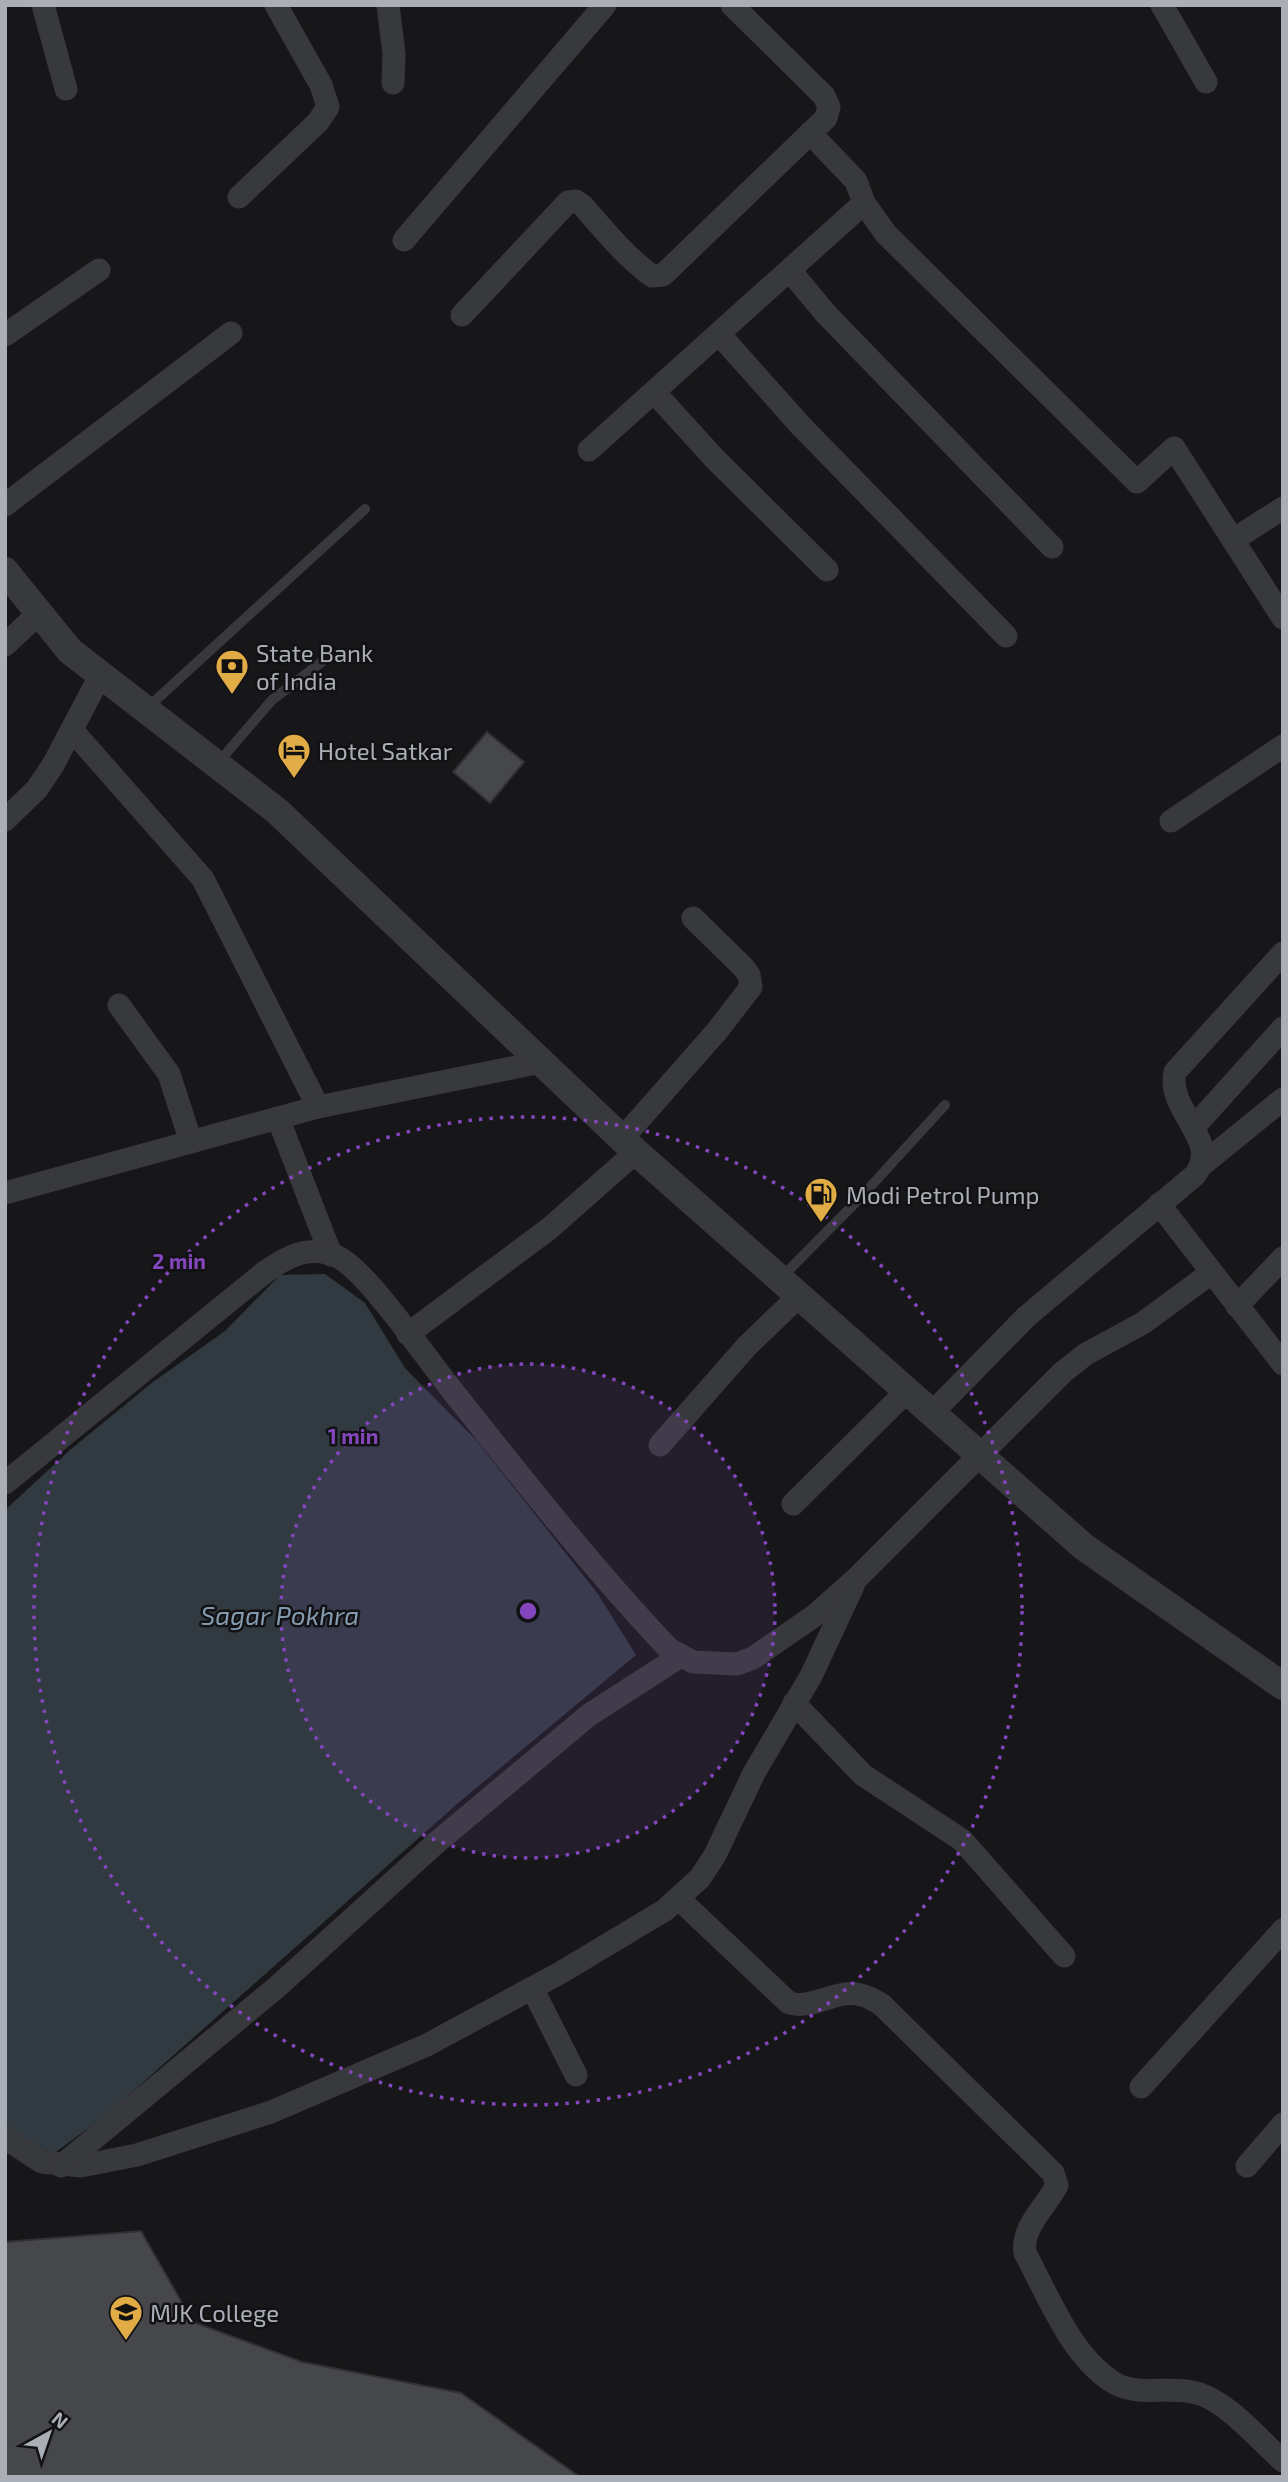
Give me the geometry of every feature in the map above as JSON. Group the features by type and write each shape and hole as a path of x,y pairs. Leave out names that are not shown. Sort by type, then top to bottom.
{"street":[{"path":"43,5 65,89"},
{"path":"239,197 318,122 328,107 321,85 276,5"},
{"path":"388,5 393,43 393,83"},
{"path":"404,240 605,5"},
{"path":"462,316 568,201 576,201 583,206 625,255 644,270 652,276 663,275 826,118 829,107 824,96 732,5"},
{"path":"1162,5 1206,82"},
{"path":"810,133 856,181 864,204 886,234 1137,482 1174,448 1283,618"},
{"path":"589,450 864,204"},
{"path":"5,335 99,270"},
{"path":"790,272 827,315 1052,547"},
{"path":"5,505 232,333"},
{"path":"719,334 801,426 1006,636"},
{"path":"654,392 715,459 827,570"},
{"path":"1233,540 1283,508"},
{"path":"5,571 70,650 277,811 629,1146 1084,1547 1283,1686"},
{"path":"5,645 38,614"},
{"path":"5,820 37,789 101,674"},
{"path":"72,730 204,879 318,1107"},
{"path":"1171,821 1283,746"},
{"path":"408,1334 550,1228 629,1146 751,987 750,975 692,918"},
{"path":"1203,1164 1204,1151 1174,1097 1175,1072 1283,953"},
{"path":"119,1006 169,1073 191,1142"},
{"path":"1193,1128 1283,1028"},
{"path":"5,1193 318,1107 541,1062"},
{"path":"932,1413 1026,1317 1203,1164 1283,1099"},
{"path":"278,1118 331,1255"},
{"path":"1159,1204 1283,1364"},
{"path":"5,1483 265,1272 304,1250 331,1255 362,1275 641,1619 679,1657 719,1665 737,1664 753,1658 814,1616 858,1577 1043,1390 1086,1354 1143,1323 1212,1273"},
{"path":"1237,1306 1283,1258"},
{"path":"660,1444 747,1346 789,1288"},
{"path":"793,1504 906,1391"},
{"path":"5,2138 34,2158 61,2166 81,2166 137,2155 271,2112 427,2045 532,1988 679,1899 701,1878 715,1855 754,1773 811,1676 858,1577"},
{"path":"61,2166 277,1987 436,1843 589,1715 679,1657"},
{"path":"794,1703 863,1775 962,1840 1063,1956"},
{"path":"679,1899 789,2003 802,2006 850,1994 861,1994 881,2004 1053,2173 1057,2185 1028,2229 1023,2242 1025,2253 1077,2345 1093,2366 1112,2382 1126,2388 1191,2393 1209,2399 1219,2404 1283,2461"},
{"path":"1140,2087 1282,1932"},
{"path":"532,1988 576,2075"},
{"path":"1247,2166 1283,2124"}],"lane":[{"path":"146,709 365,509"},
{"path":"217,764 272,700 323,661"},
{"path":"789,1288 860,1198 946,1105"}],"water":[{"name":"Sagar Pokhra","path":"325,1274 365,1303 405,1368 477,1441 598,1594 636,1655 457,1804 105,2116 53,2154 14,2133 5,2124 5,1510 70,1450 153,1382 225,1331 280,1275"}],"building":[{"path":"487,732 524,762 490,803 453,772"},
{"name":"MJK College","path":"141,2231 193,2322 302,2362 461,2393 580,2477 5,2477 5,2242"}],"place":[{"name":"State Bank of India","path":"232,696"},
{"name":"Hotel Satkar","path":"294,780"},
{"name":"Modi Petrol Pump","path":"821,1224"},
{"name":"MJK College","path":"126,2342"}]}
